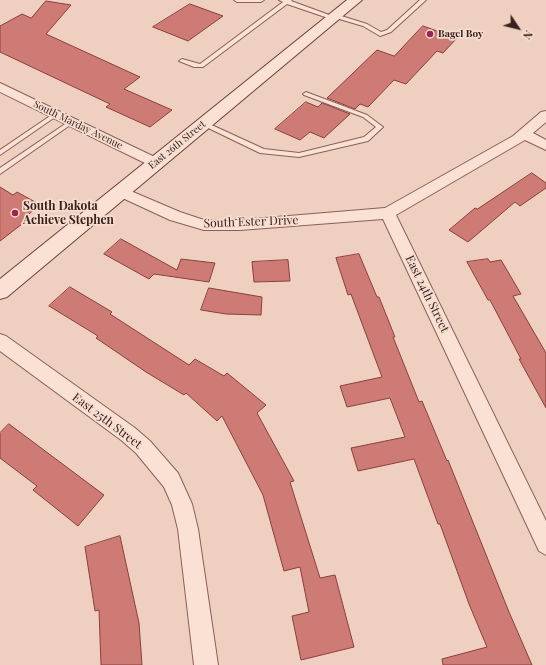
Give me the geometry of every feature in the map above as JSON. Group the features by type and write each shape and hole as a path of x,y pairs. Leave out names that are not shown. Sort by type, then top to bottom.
{"main road":[{"name":"East 26th Street","path":"0,291 355,0"}],"street":[{"name":"South Marday Avenue","path":"0,87 156,163"},
{"path":"388,213 525,134 546,115"},
{"path":"525,134 546,146"},
{"name":"South Ester Drive","path":"121,192 175,216 204,225 240,225 388,213"},
{"name":"East 24th Street","path":"388,213 546,544"},
{"name":"East 25th Street","path":"0,341 128,434 143,448 171,480 182,504 188,529 206,665"}],"lane":[{"path":"237,0 261,0"},
{"path":"182,61 196,66 201,66 286,1 334,17 365,25 380,34 389,31 423,0"},
{"path":"203,124 262,151 299,154 366,139 380,127 364,116 306,94"},
{"path":"0,153 56,114"},
{"path":"0,172 71,122"}],"building":[{"path":"46,1 71,5 46,34 140,77 124,89 172,110 150,127 106,107 110,104 0,52 0,26 22,14 31,18"},
{"path":"190,4 223,16 188,41 153,27"},
{"path":"423,26 457,38 443,53 437,51 406,84 394,80 368,107 360,104 355,109 327,98 377,50 394,56"},
{"path":"306,102 318,107 322,103 350,114 324,138 310,132 300,140 275,129"},
{"path":"532,173 546,183 546,188 520,206 515,202 468,242 449,230 475,208 477,209"},
{"name":"South Dakota Achieve Stephen","path":"0,187 13,195 17,192 37,203 33,206 36,208 23,219 26,221 0,241"},
{"path":"121,239 177,270 181,259 215,263 209,282 154,274 149,279 104,254"},
{"path":"359,254 377,297 379,297 419,402 422,401 447,461 448,460 532,665 443,665 442,659 487,647 469,604 440,524 438,524 414,459 358,471 351,448 405,437 390,398 347,407 340,386 382,377 351,294 348,295 336,258"},
{"path":"488,259 490,262 501,260 521,294 513,296 546,353 546,408 519,359 521,359 490,300 488,300 467,262"},
{"path":"288,260 290,281 254,282 252,262"},
{"path":"70,287 112,312 110,314 189,365 195,359 224,376 227,373 266,405 257,413 294,481 290,482 320,578 335,575 354,647 301,660 292,616 309,612 300,567 284,571 263,495 222,416 217,421 186,393 184,395 146,372 96,338 98,336 49,306"},
{"path":"209,288 262,297 261,315 226,314 201,310"},
{"path":"9,424 104,495 78,526 33,490 37,486 0,458 0,433"},
{"path":"120,536 139,623 142,665 101,665 99,610 95,611 85,547"}],"place":[{"name":"Bagel Boy","path":"430,34"},
{"name":"South Dakota Achieve Stephen","path":"15,213"}]}
